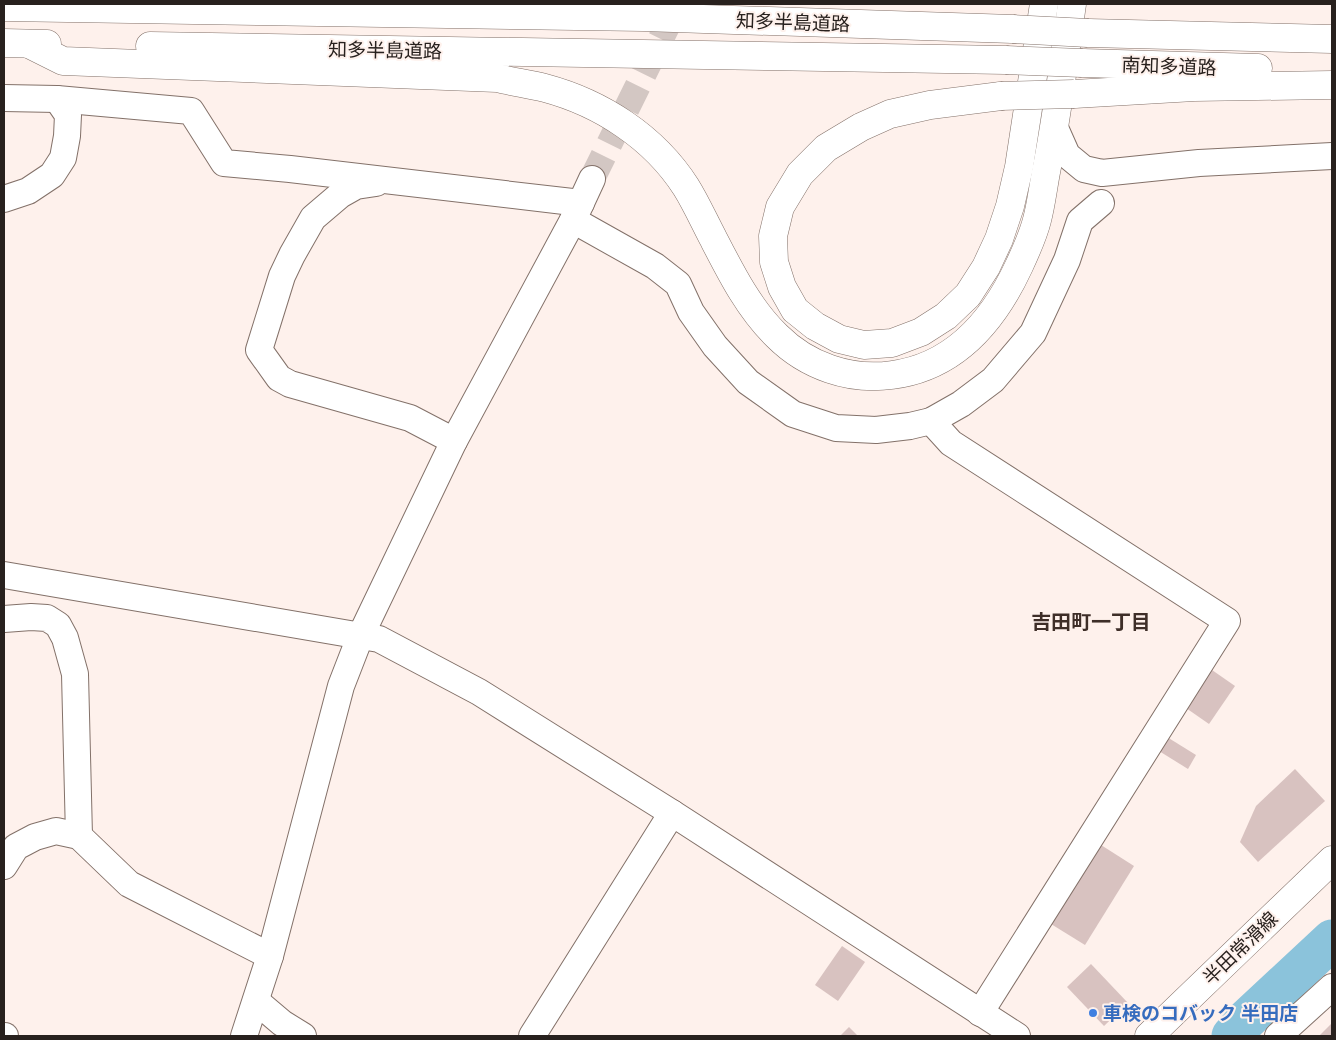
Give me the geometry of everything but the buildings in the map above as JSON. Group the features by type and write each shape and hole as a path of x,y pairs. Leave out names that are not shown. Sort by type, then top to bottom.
{"main road":[{"path":"1044,4 1019,167 1010,206 999,239 986,267 968,295 946,316 921,332 892,342 864,345 839,338 815,326 795,310 782,287 774,262 773,236 780,208 800,174 826,148 861,127 890,114 930,106 1002,96 1074,94 1194,87 1332,86"},
{"path":"17,44 64,61 497,78 546,89 582,101 612,116 636,133 664,158 686,186 734,277 758,316 777,336 797,354 822,367 850,375 876,378 902,374 926,366 950,354 973,336 994,310 1012,282 1037,221 1055,128 1072,4"},
{"name":"知多半島道路","path":"4,7 252,7 1013,29"},
{"name":"南知多道路","path":"1013,29 1088,33 1332,39"},
{"name":"知多半島道路","path":"17,44 1006,60"},
{"name":"南知多道路","path":"1006,60 1332,71"},
{"name":"半田常滑線","path":"1149,1036 1332,860"}],"street":[{"path":"4,98 56,99 191,111 224,163 392,181 577,212 678,284 691,312 715,346 748,382 793,414 836,428 876,430 910,426 931,421 961,404 993,380 1033,333 1067,260 1080,221 1101,203"},
{"path":"4,199 28,191 52,175 63,158 68,115 56,99"},
{"path":"1055,128 1067,155 1084,169 1102,173 1199,162 1332,156"},
{"path":"244,1036 270,956 341,686 360,636 454,442 577,212 592,179"},
{"path":"392,181 356,186 340,195 313,218 282,276 259,350 279,378 290,384 410,418 454,442"},
{"path":"931,421 951,443 1227,621 980,1013"},
{"path":"4,574 379,639 479,692 672,813 1017,1036"},
{"path":"4,619 47,618 58,625 66,638 75,674 79,836"},
{"path":"532,1036 672,813"},
{"path":"4,866 16,847 34,837 56,831 79,836 129,884 270,956"},
{"path":"1278,1036 1332,987"},
{"path":"256,1001 282,1023 303,1036"}],"waterway":[{"path":"1232,1036 1246,1020 1332,940"}],"tunnel":[{"path":"592,179 678,4"}],"place":[{"name":"車検のコバック 半田店","path":"1093,1013"}],"district":[{"name":"吉田町一丁目","path":"1091,622"}]}
